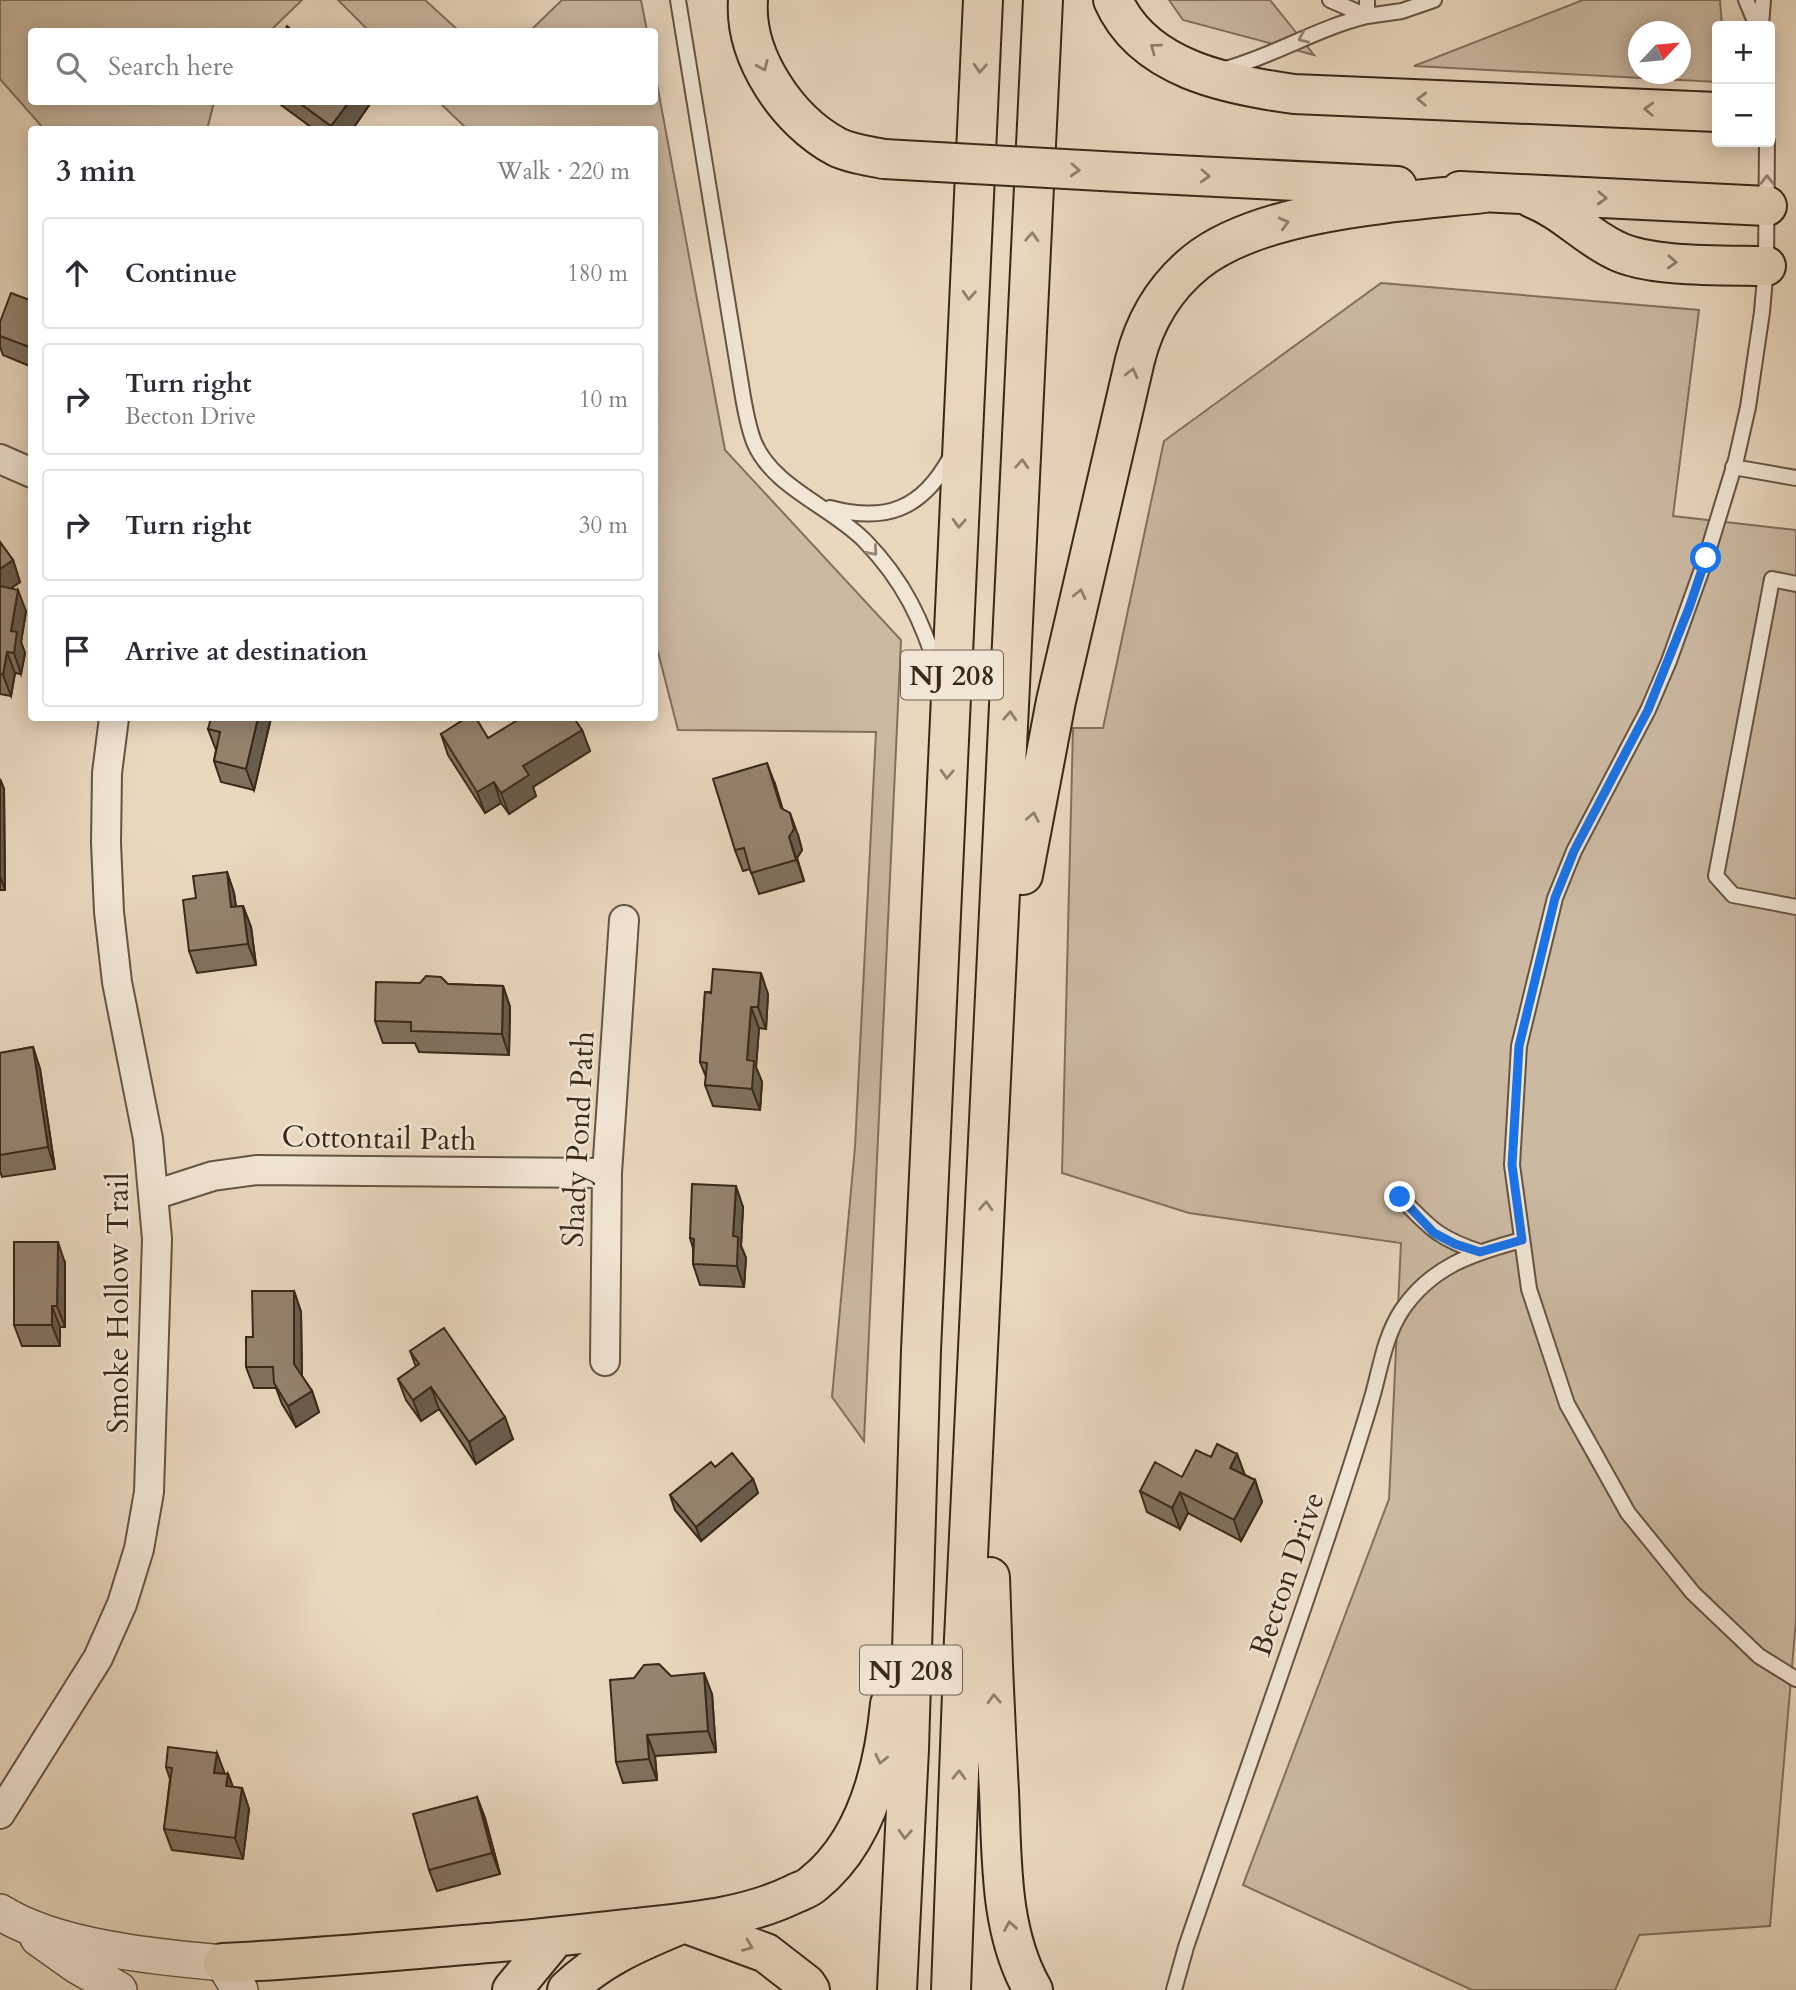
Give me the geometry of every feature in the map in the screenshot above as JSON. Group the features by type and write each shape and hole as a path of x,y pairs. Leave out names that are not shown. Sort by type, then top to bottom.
{"highway":[{"path":"748,0 752,38 763,68 776,92 794,114 814,132 839,148 884,159 1767,206"},
{"name":"NJ 208","path":"897,1990 909,1749 921,1350 983,0"},
{"name":"NJ 208","path":"951,1990 964,1639 1043,0"},
{"path":"1113,0 1136,33 1160,53 1189,69 1221,81 1294,94 1712,111"},
{"path":"994,1053 1027,846 1056,701 1135,360 1146,325 1156,307 1167,290 1198,260 1217,248 1261,230 1345,209 1485,193"},
{"path":"1524,195 1558,210 1617,252 1660,261 1766,267"},
{"path":"983,1274 993,1684 1004,1888 1012,1938 1023,1973 1032,1990"},
{"path":"232,1976 684,1923 732,1915 776,1903 812,1885 846,1850 862,1820 876,1782 888,1728 921,1350"},
{"path":"567,1990 618,1951 684,1923 766,1953 810,1990"},
{"path":"512,1990 555,1938"}],"street":[{"path":"0,459 28,471"},
{"name":"Smoke Hollow Trail","path":"0,1814 98,1658 122,1604 139,1549 149,1492 153,1438 157,1239 148,1139 117,982 109,912 107,801 114,721"},
{"name":"Shady Pond Path","path":"606,1361 607,1173 624,920"},
{"name":"Cottontail Path","path":"154,1195 213,1176 256,1170 607,1173"},
{"path":"6,1916 65,1938 232,1976"},
{"path":"6,1916 76,1965 119,1990"}],"lane":[{"path":"678,0 741,385 755,444 772,470 794,490 822,506 865,541 904,590 920,620 932,652 950,719"},
{"path":"1330,0 1367,16"},
{"path":"1367,0 1367,16"},
{"path":"1189,69 1206,72 1243,64 1325,28 1367,16 1402,11 1434,0"},
{"path":"1746,0 1756,21"},
{"path":"1760,21 1763,0"},
{"path":"1767,147 1766,267 1756,358 1733,467 1706,558 1669,661 1648,710 1574,851 1555,898 1519,1046 1512,1165 1529,1289 1567,1404 1628,1513 1693,1593 1759,1656 1796,1679"},
{"path":"822,506 848,513 873,515 894,512 914,502 930,490 943,472 963,429"},
{"path":"1733,467 1796,478"},
{"path":"1796,584 1772,579 1716,876 1733,895 1796,907"},
{"path":"1400,1197 1434,1233 1455,1244 1480,1252"},
{"name":"Becton Drive","path":"1174,1990 1186,1947 1341,1497 1373,1394 1387,1336 1420,1287 1450,1264 1522,1240"}],"shaded area":[{"path":"0,0 302,0 273,28 28,28 28,105 213,105 208,126 41,126 0,79"},
{"path":"338,0 425,0 456,28 366,28"},
{"path":"562,0 641,0 646,28 533,28"},
{"path":"1169,0 1270,0 1314,55 1183,20"},
{"path":"1583,0 1720,0 1722,21 1712,21 1712,82 1691,81 1691,21 1628,21 1628,77 1414,66"},
{"path":"658,89 725,450 901,640 864,1441 832,1397 855,1147 876,732 678,730 658,652 658,126 464,126 442,105 658,105"},
{"path":"1381,283 1699,310 1673,516 1796,530 1796,1620 1770,1926 1639,1935 1615,1990 1472,1990 1243,1885 1389,1499 1401,1243 1189,1213 1062,1173 1073,728 1103,728 1164,441"}],"building":[{"path":"302,105 347,105 331,126"},
{"path":"11,293 28,299 28,346 0,336 0,322"},
{"path":"0,542 13,560 0,569"},
{"path":"0,586 18,590 11,631 17,632 14,653 7,652 3,675 0,674"},
{"path":"210,721 257,721 246,769 214,761 220,732 208,729"},
{"path":"461,721 478,721 488,738 516,721 576,721 582,730 523,766 529,775 501,793 494,782 477,792 441,734"},
{"path":"767,763 781,808 790,813 794,829 789,837 796,860 751,873 744,848 735,850 713,779"},
{"path":"227,872 231,907 243,906 248,944 189,951 183,900 196,898 193,876"},
{"path":"713,969 761,973 758,1007 751,1007 747,1060 754,1061 752,1089 705,1085 707,1063 700,1062 705,992 711,993"},
{"path":"426,976 441,977 448,984 503,986 502,1034 411,1031 411,1022 375,1021 376,982 420,983"},
{"path":"33,1047 48,1147 0,1155 0,1053"},
{"path":"692,1184 736,1186 733,1236 738,1237 737,1266 693,1264 694,1239 690,1238"},
{"path":"14,1242 58,1242 57,1306 52,1306 52,1325 14,1325"},
{"path":"252,1291 294,1291 294,1364 312,1391 288,1406 274,1383 273,1367 246,1367 246,1337 253,1337"},
{"path":"444,1328 505,1417 469,1442 431,1387 413,1400 398,1379 419,1364 410,1351"},
{"path":"1217,1444 1237,1454 1230,1468 1255,1480 1234,1520 1180,1492 1172,1508 1140,1491 1155,1462 1182,1477 1196,1450 1211,1457"},
{"path":"732,1453 753,1479 696,1527 670,1495 711,1462 715,1467"},
{"path":"659,1664 671,1676 704,1673 708,1731 647,1735 649,1759 616,1762 610,1680 634,1678 644,1665"},
{"path":"168,1747 217,1753 214,1773 228,1774 226,1786 242,1788 235,1838 164,1829 172,1768 166,1767"},
{"path":"477,1797 492,1853 429,1870 413,1814"}],"route":[{"path":"1400,1197 1434,1233 1455,1244 1480,1252 1522,1240 1512,1165 1519,1046 1555,898 1574,851 1648,710 1669,661 1706,558"}]}
